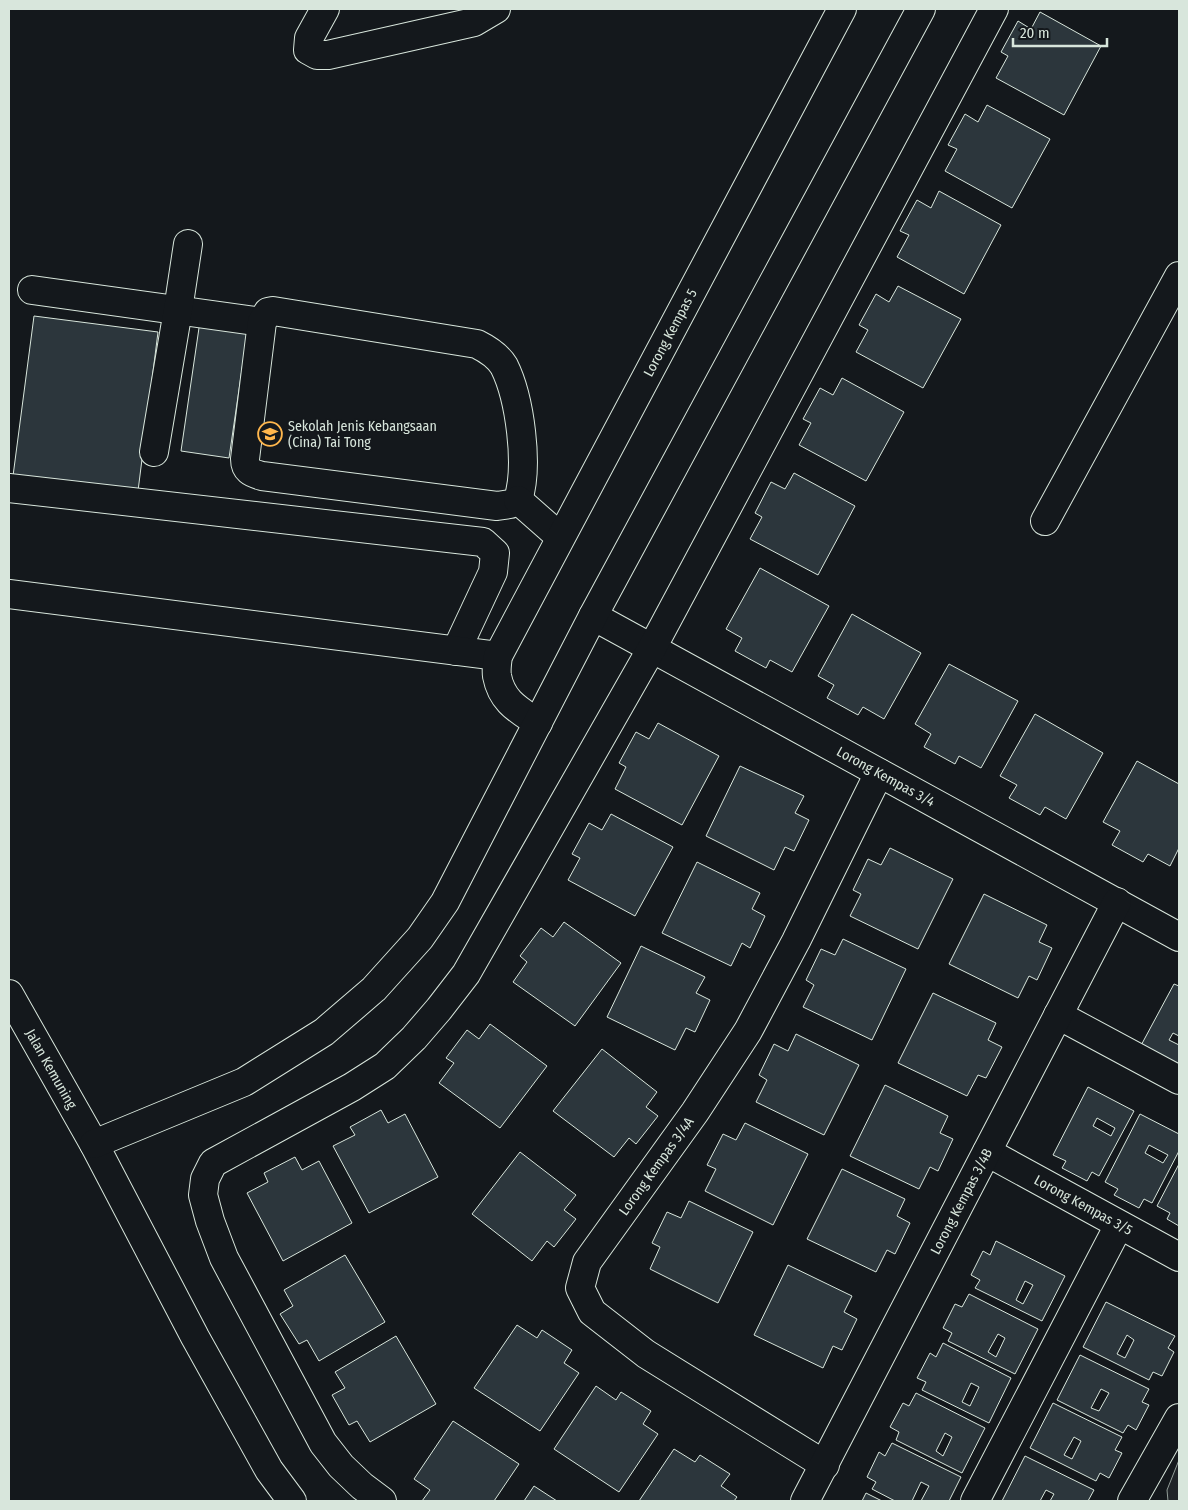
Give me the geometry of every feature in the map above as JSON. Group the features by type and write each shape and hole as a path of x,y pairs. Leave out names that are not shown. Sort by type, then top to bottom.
{"street":[{"path":"325,9 309,38 308,50 317,55 328,55 474,22 496,9"},
{"name":"Lorong Kempas 5","path":"498,656 842,9"},
{"path":"94,1144 244,1082 324,1032 374,989 420,938 445,902 593,616 921,9"},
{"path":"382,1501 340,1466 323,1443 224,1258 210,1221 203,1195 205,1179 213,1163 352,1087 385,1066 414,1038 466,974 652,648 994,9"},
{"path":"154,452 188,244"},
{"path":"1044,521 1179,276"},
{"path":"32,290 262,322"},
{"path":"268,312 280,312 477,344 490,351 503,365 518,413 522,451 521,488 518,500 510,504 497,506 262,476 247,470 245,459 262,322 268,312"},
{"path":"9,488 483,542 495,553 493,572 456,651"},
{"path":"518,500 560,537"},
{"path":"9,594 498,656 497,676 502,691 512,706 538,723"},
{"name":"Lorong Kempas 3/4","path":"593,616 1179,936"},
{"name":"Lorong Kempas 3/4A","path":"825,1465 646,1354 592,1312 580,1288 587,1262 695,1112 748,1031 796,941 879,773"},
{"name":"Lorong Kempas 3/4B","path":"805,1501 1118,902"},
{"name":"Jalan Kemuning","path":"9,994 94,1144 195,1337 269,1470 292,1501"},
{"path":"1058,1015 1179,1080"},
{"name":"Lorong Kempas 3/5","path":"987,1152 1179,1257"},
{"path":"975,1501 1119,1225"},
{"path":"1132,1501 1179,1418"}],"shaded area":[{"path":"1179,1460 1179,1501 1168,1501 1167,1490"}],"building":[{"path":"1040,12 1101,46 1064,115 996,78 1008,56 1001,52 1018,21 1031,29"},
{"path":"987,105 1050,139 1012,208 945,171 957,149 948,145 965,114 978,122"},
{"path":"939,191 1001,225 964,294 897,257 909,235 900,231 917,200 931,208"},
{"path":"898,286 961,319 923,388 856,352 868,330 859,325 876,294 889,302"},
{"path":"34,316 158,332 138,491 13,476"},
{"path":"200,321 248,328 229,458 181,451"},
{"path":"842,378 904,412 866,481 799,445 811,423 803,419 820,388 833,395"},
{"path":"794,473 855,506 818,575 750,539 762,517 755,513 771,482 785,489"},
{"path":"760,568 829,606 792,672 770,660 766,668 735,651 742,638 726,629"},
{"path":"852,614 921,653 884,719 863,707 858,715 827,698 834,685 818,676"},
{"path":"949,664 1018,701 981,768 959,756 955,764 924,747 931,734 915,724"},
{"path":"1035,714 1103,753 1066,819 1045,807 1040,815 1009,798 1017,785 1000,776"},
{"path":"658,723 719,756 682,825 615,789 626,767 619,763 636,732 649,739"},
{"path":"1137,761 1179,784 1179,848 1170,866 1148,854 1143,862 1112,845 1120,831 1103,822"},
{"path":"740,766 804,796 795,813 809,820 794,851 785,847 774,870 706,836"},
{"path":"611,814 673,847 635,916 568,880 580,858 572,854 589,823 602,830"},
{"path":"890,848 953,879 918,949 850,916 861,894 853,890 868,859 881,865"},
{"path":"697,862 760,893 752,909 765,916 750,948 742,943 731,966 662,933"},
{"path":"984,894 1047,925 1039,942 1052,948 1037,980 1029,976 1018,998 949,964"},
{"path":"564,922 621,963 575,1026 513,982 527,962 520,956 541,928 553,937"},
{"path":"843,939 906,969 872,1040 803,1007 814,985 806,980 821,949 835,955"},
{"path":"641,946 705,977 696,993 710,1000 695,1032 686,1028 675,1050 607,1017"},
{"path":"1174,984 1179,986 1179,1036 1173,1033 1169,1040 1179,1045 1179,1073 1138,1051"},
{"path":"933,993 996,1023 988,1040 1002,1047 986,1078 978,1075 967,1096 898,1063"},
{"path":"490,1024 547,1066 500,1128 439,1083 454,1063 446,1058 467,1030 479,1039"},
{"path":"796,1034 859,1065 824,1135 756,1102 767,1080 759,1075 774,1044 788,1051"},
{"path":"602,1049 657,1092 646,1107 658,1116 636,1144 629,1138 614,1157 553,1111"},
{"path":"885,1085 948,1116 940,1133 953,1139 938,1171 930,1167 919,1189 850,1156"},
{"path":"1088,1087 1134,1111 1099,1176 1092,1172 1087,1181 1062,1168 1066,1161 1053,1155","holes":["1097,1118 1115,1128 1111,1136 1093,1126"]},
{"path":"381,1110 388,1123 405,1114 438,1177 369,1213 333,1146 355,1135 350,1127"},
{"path":"1140,1114 1179,1134 1179,1151 1152,1203 1144,1199 1139,1208 1114,1195 1118,1189 1105,1182","holes":["1149,1145 1168,1155 1163,1163 1145,1153"]},
{"path":"745,1123 808,1154 773,1225 705,1191 716,1169 707,1165 723,1134 736,1140"},
{"path":"520,1152 576,1195 564,1210 576,1219 554,1247 547,1241 532,1261 472,1214"},
{"path":"295,1157 302,1170 319,1161 352,1223 283,1261 247,1193 268,1182 264,1173"},
{"path":"1179,1164 1179,1226 1167,1219 1170,1213 1157,1206"},
{"path":"842,1169 905,1199 897,1216 910,1223 895,1254 887,1250 876,1272 807,1239"},
{"path":"689,1201 753,1232 718,1303 650,1269 660,1247 652,1243 667,1212 681,1218"},
{"path":"996,1241 1065,1276 1042,1321 975,1288 980,1280 971,1275 983,1251 990,1255","holes":["1025,1281 1033,1285 1023,1304 1016,1300"]},
{"path":"345,1255 385,1322 319,1361 307,1340 299,1344 280,1314 293,1306 284,1290"},
{"path":"788,1265 852,1296 844,1312 857,1319 842,1350 833,1346 823,1368 754,1335"},
{"path":"969,1294 1038,1329 1015,1374 948,1341 952,1333 943,1328 955,1304 962,1307","holes":["998,1334 1005,1338 996,1357 988,1352"]},
{"path":"1106,1302 1175,1336 1168,1348 1174,1352 1162,1376 1153,1372 1149,1380 1083,1347","holes":["1127,1335 1134,1340 1125,1358 1117,1354"]},
{"path":"517,1325 537,1338 542,1330 572,1350 564,1363 579,1373 540,1431 474,1388"},
{"path":"396,1336 436,1404 370,1442 357,1421 349,1425 332,1395 345,1388 335,1372"},
{"path":"943,1343 1011,1378 989,1423 922,1390 926,1382 917,1378 930,1353 936,1357","holes":["971,1383 979,1387 970,1406 962,1402"]},
{"path":"1080,1355 1149,1389 1142,1402 1149,1405 1136,1430 1128,1425 1123,1433 1057,1400","holes":["1101,1389 1109,1393 1099,1411 1091,1408"]},
{"path":"596,1386 616,1400 621,1392 651,1411 643,1424 658,1434 619,1492 554,1449"},
{"path":"916,1393 985,1428 962,1473 896,1440 899,1432 890,1427 903,1403 909,1406","holes":["945,1433 952,1437 943,1456 936,1451"]},
{"path":"1053,1403 1122,1437 1115,1450 1122,1453 1109,1478 1100,1473 1096,1481 1030,1448","holes":["1074,1437 1081,1441 1072,1459 1064,1455"]},
{"path":"453,1421 519,1464 494,1501 422,1501 430,1490 414,1479"},
{"path":"892,1443 961,1477 949,1501 921,1501 929,1486 921,1482 912,1501 895,1501 872,1489 876,1482 867,1477 879,1452 885,1456"},
{"path":"674,1449 695,1462 700,1455 730,1474 721,1486 737,1497 734,1501 639,1501"},
{"path":"1025,1456 1094,1490 1088,1501 1050,1501 1054,1494 1046,1490 1040,1501 1002,1501"},
{"path":"534,1486 557,1501 524,1501"},
{"path":"866,1493 882,1501 862,1501"}],"place":[{"name":"Sekolah Jenis Kebangsaan (Cina) Tai Tong","path":"270,434"}]}
